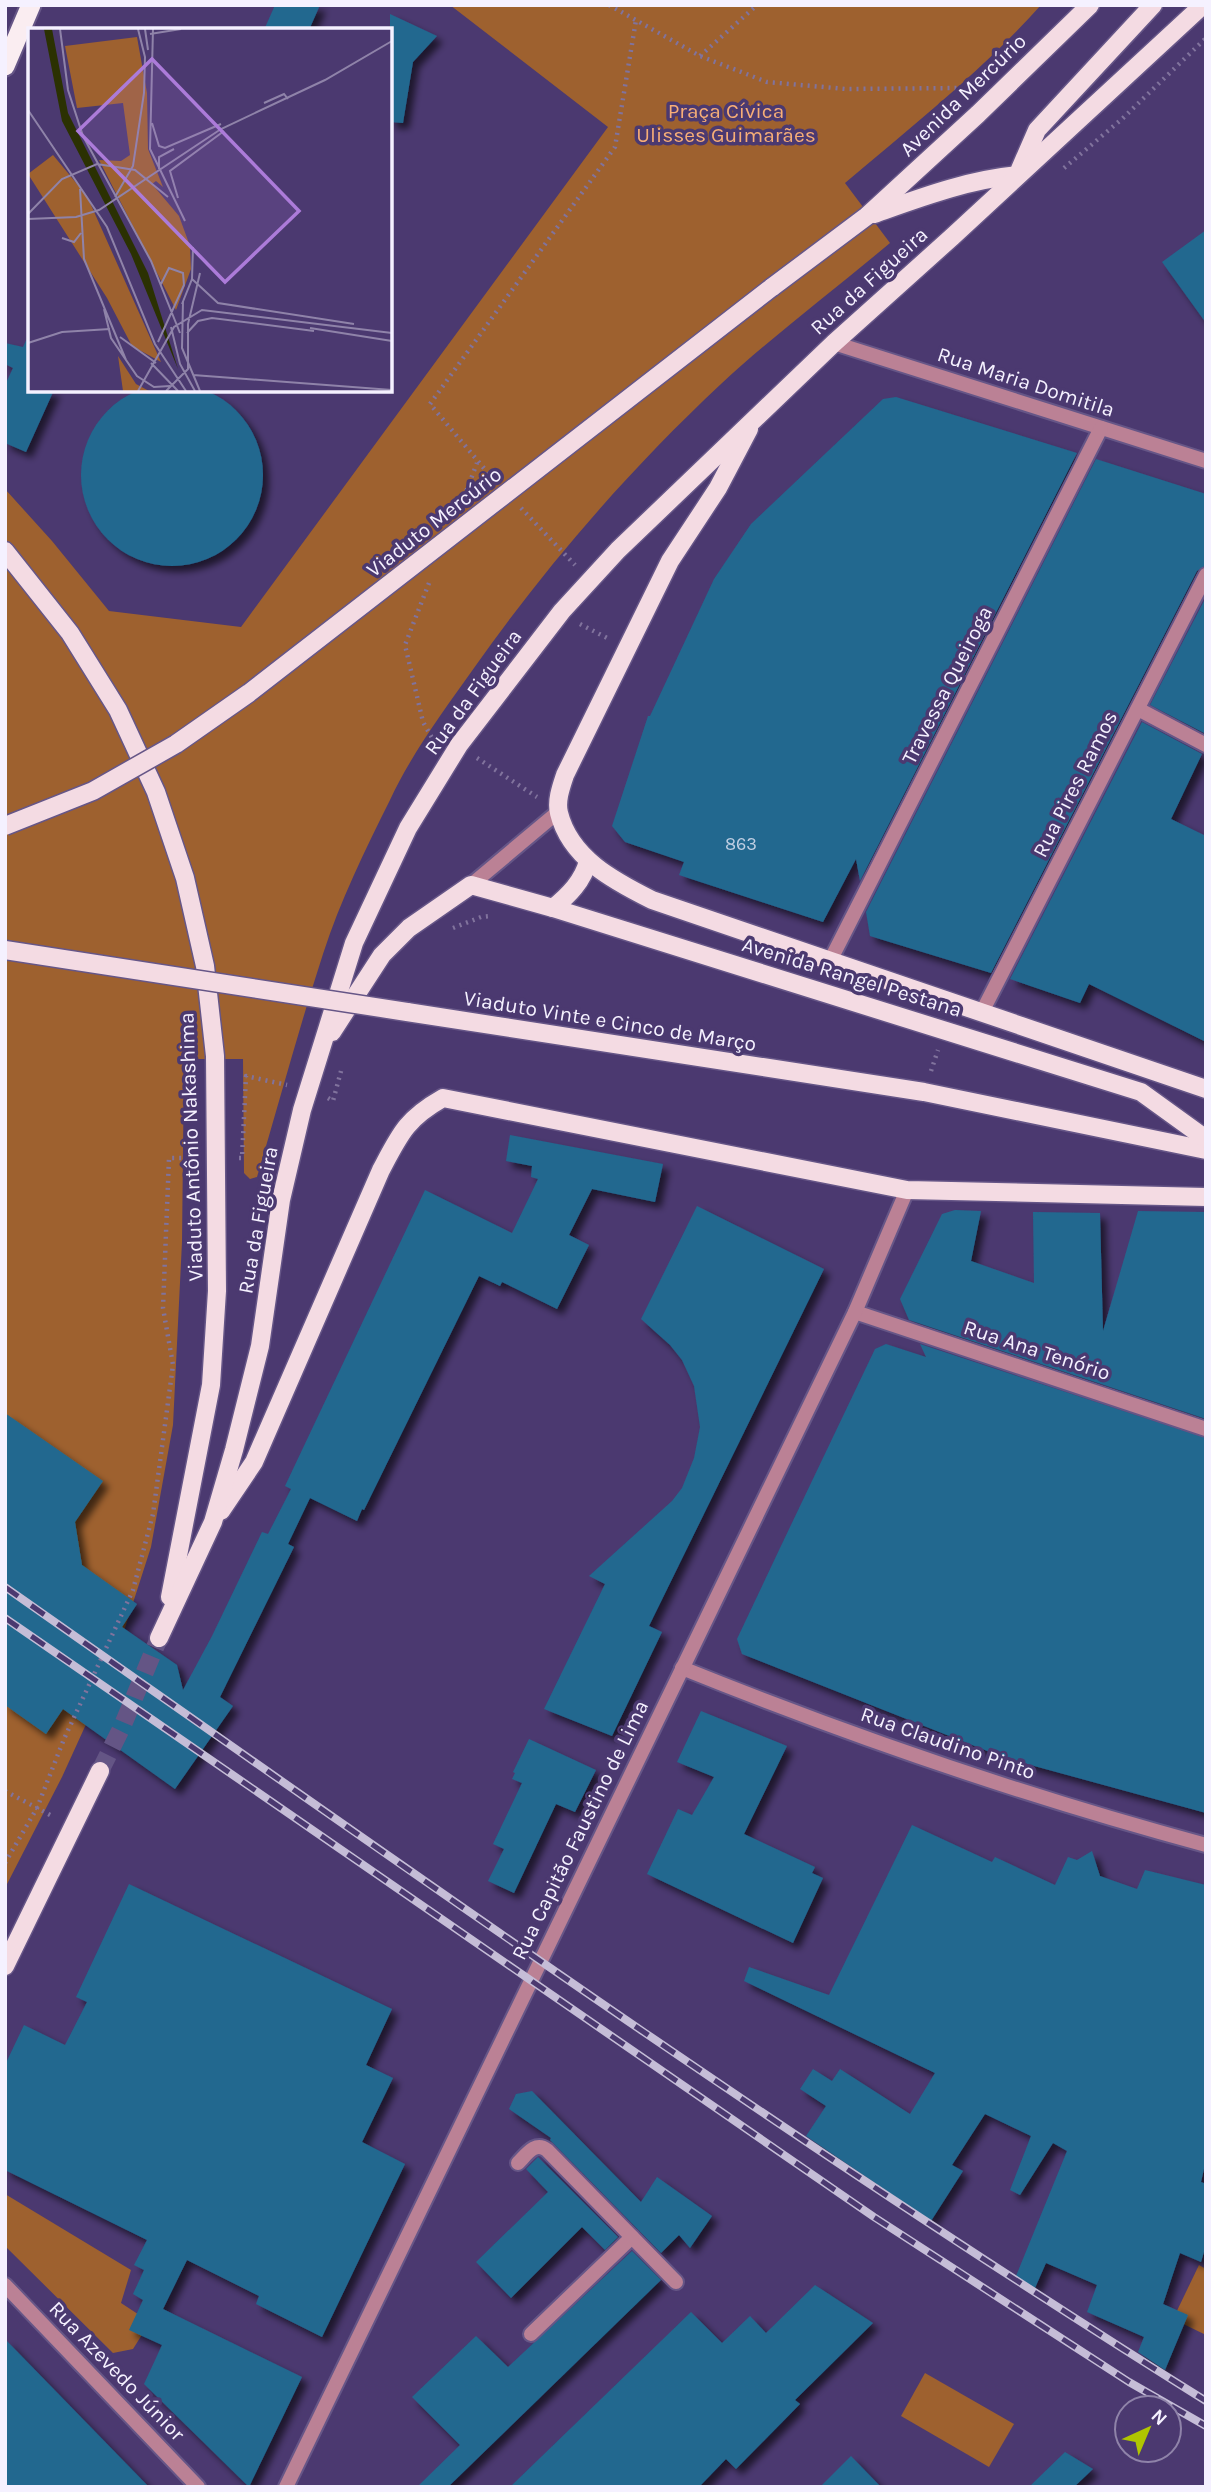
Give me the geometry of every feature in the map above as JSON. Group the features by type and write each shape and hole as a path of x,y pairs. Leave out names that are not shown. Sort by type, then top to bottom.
{"highway":[{"path":"5,66 31,5"}],"main road":[{"name":"Avenida Mercúrio","path":"867,216 978,114 1090,5"},
{"path":"867,216 959,184 1018,175 1037,130 1153,5"},
{"name":"Rua da Figueira","path":"162,1630 213,1522 260,1346 281,1200 302,1110 354,943 408,828 456,751 560,614 628,540 834,342 1203,5"},
{"name":"Viaduto Mercúrio","path":"5,826 93,791 176,744 250,693 867,216"},
{"path":"558,812 565,775 626,648 670,561 718,488 757,414"},
{"name":"Viaduto Antônio Nakashima","path":"5,551 70,633 118,710 156,792 185,878 205,966 215,1056 217,1291 211,1385 162,1630"},
{"name":"Avenida Rangel Pestana","path":"558,812 571,839 588,861 605,876 652,900 1206,1089"},
{"path":"554,908 567,897 585,874 588,861"},
{"path":"321,1050 382,955 409,928 471,884"},
{"name":"Avenida Rangel Pestana","path":"471,884 1141,1092 1206,1139"},
{"name":"Viaduto Vinte e Cinco de Março","path":"5,950 924,1092 1206,1150"},
{"path":"213,1522 254,1462 401,1132 419,1111 443,1098 907,1191 1206,1197"},
{"path":"5,1966 100,1771"},
{"path":"5,1947 24,1924"}],"street":[{"name":"Rua Maria Domitila","path":"834,342 1206,461"},
{"name":"Travessa Queiroga","path":"830,961 1101,428"},
{"name":"Rua Pires Ramos","path":"982,1012 1206,575"},
{"path":"1138,709 1206,745"},
{"path":"471,884 558,812"},
{"name":"Rua Capitão Faustino de Lima","path":"286,2487 855,1312 907,1191"},
{"name":"Rua Ana Tenório","path":"855,1312 1206,1429"},
{"name":"Rua Claudino Pinto","path":"682,1668 948,1768 1206,1845"},
{"path":"518,2163 536,2146 542,2146 676,2283"},
{"path":"531,2334 632,2237"},
{"name":"Rua Azevedo Júnior","path":"5,2285 198,2487"}],"path":[{"path":"609,5 700,57 767,82 846,89 957,88 978,114"},
{"path":"700,57 757,5"},
{"path":"496,482 430,404 615,147 636,20"},
{"path":"462,501 477,462"},
{"path":"515,502 590,580"},
{"path":"431,579 405,645 423,722 433,742 509,778"},
{"path":"560,614 626,648"},
{"path":"444,932 481,916 493,916"},
{"path":"333,1101 342,1068"},
{"path":"242,1158 246,1076"},
{"path":"5,1863 37,1808 64,1739 133,1590 153,1514 173,1365 163,1308 169,1157"},
{"path":"5,1791 72,1826"}],"green space":[{"name":"Praça Cívica Ulisses Guimarães","path":"450,5 1041,5 971,75 845,183 890,243 741,366 621,485 530,593 429,732 408,765 362,857 337,915 257,1177 250,1179 244,1173 243,1059 184,1059 182,1242 173,1425 151,1547 113,1665 62,1777 5,1888 5,489 109,611 241,627 608,127"},
{"path":"5,2194 131,2270 121,2303 150,2322 133,2349 113,2353 5,2246"},
{"path":"1199,2265 1206,2269 1206,2335 1173,2319"},
{"path":"925,2373 1014,2424 989,2467 901,2416"}],"building":[{"path":"275,5 320,5 310,28 265,28"},
{"path":"390,14 437,36 413,62 403,123 392,122"},
{"path":"1206,230 1206,323 1162,262"},
{"path":"28,336 28,392 53,392 26,452 5,443 5,385 13,368 5,364 5,343 23,347"},
{"path":"133,392 211,392 237,410 257,440 262,457 262,493 248,526 237,540 223,551 190,565 154,565 121,551 107,540 96,526 82,493 82,457 87,440 107,410"},
{"path":"896,397 1077,453 860,881 856,859 823,922 679,875 684,862 625,842 612,826 648,716 714,579 751,524 883,399"},
{"path":"1096,459 1206,494 1206,565 1197,571 991,973 870,936 866,912"},
{"path":"1206,597 1206,734 1150,705"},
{"path":"1142,722 1202,754 1171,819 1206,836 1206,1042 1089,984 1080,1003 1010,979"},
{"path":"510,1135 663,1164 655,1202 592,1189 569,1235 589,1245 557,1309 502,1282 500,1286 479,1276 357,1521 310,1498 288,1544 294,1547 220,1697 233,1706 175,1789 63,1709 46,1734 5,1705 5,1413 103,1481 75,1522 82,1565 137,1604 122,1627 177,1665 183,1690 262,1532 268,1534 291,1489 285,1486 425,1190 512,1233 538,1179 531,1177 532,1166 506,1161"},
{"path":"697,1206 824,1269 649,1626 662,1632 612,1736 544,1709 605,1584 589,1576 672,1501 682,1488 694,1458 700,1427 694,1386 682,1360 670,1345 641,1319"},
{"path":"955,1210 981,1211 971,1261 1034,1283 1033,1212 1100,1213 1103,1331 1138,1211 1206,1212 1206,1419 909,1320 900,1299 942,1214"},
{"path":"886,1344 926,1357 920,1344 1206,1438 1206,1813 1005,1758 742,1654 737,1639 875,1349"},
{"path":"701,1711 787,1746 744,1834 815,1867 812,1873 823,1878 793,1943 647,1874 678,1809 692,1815 714,1777 677,1762"},
{"path":"529,1739 596,1770 575,1812 556,1804 514,1893 488,1881 504,1849 493,1844 522,1783 512,1779 515,1773 513,1772"},
{"path":"912,1825 992,1862 995,1857 1055,1885 1068,1857 1077,1860 1092,1851 1100,1876 1137,1889 1145,1870 1206,1885 1206,2160 1201,2182 1206,2184 1206,2245 1201,2262 1180,2253 1163,2304 1188,2315 1165,2370 1138,2352 1144,2337 1087,2312 1097,2285 1046,2263 1035,2288 1016,2276 1067,2151 1053,2143 1020,2195 1010,2190 1031,2136 985,2114 952,2165 963,2171 931,2221 806,2136 826,2106 800,2089 813,2069 832,2081 840,2069 910,2114 935,2073 744,1981 749,1967 829,1995"},
{"path":"129,1884 392,2009 366,2065 393,2078 362,2142 405,2164 322,2337 256,2304 259,2296 187,2260 163,2309 302,2377 249,2487 144,2384 162,2345 129,2330 143,2300 133,2294 144,2270 134,2265 147,2240 5,2170 5,2065 24,2025 65,2045 87,2002 76,1997"},
{"path":"532,2091 641,2202 657,2177 712,2216 690,2248 679,2235 661,2253 550,2140 551,2138 509,2109 516,2094"},
{"path":"538,2157 618,2237 605,2250 582,2227 511,2298 476,2262 548,2192 526,2169"},
{"path":"632,2251 661,2280 448,2487 417,2487 460,2445 412,2397 476,2336 508,2367"},
{"path":"815,2285 873,2323 795,2400 800,2404 736,2469 726,2459 699,2487 510,2487 691,2312 722,2343 750,2316 766,2333"},
{"path":"5,2339 42,2377 149,2487 5,2487"},
{"path":"1065,2452 1093,2469 1074,2487 1029,2487"},
{"path":"851,2456 881,2487 820,2487"}],"tunnel":[{"path":"100,1771 122,1727 159,1638"}],"railway":[{"path":"5,1587 750,2104 901,2205 1206,2401"},
{"path":"5,1618 874,2217 1129,2382 1206,2426"}]}
